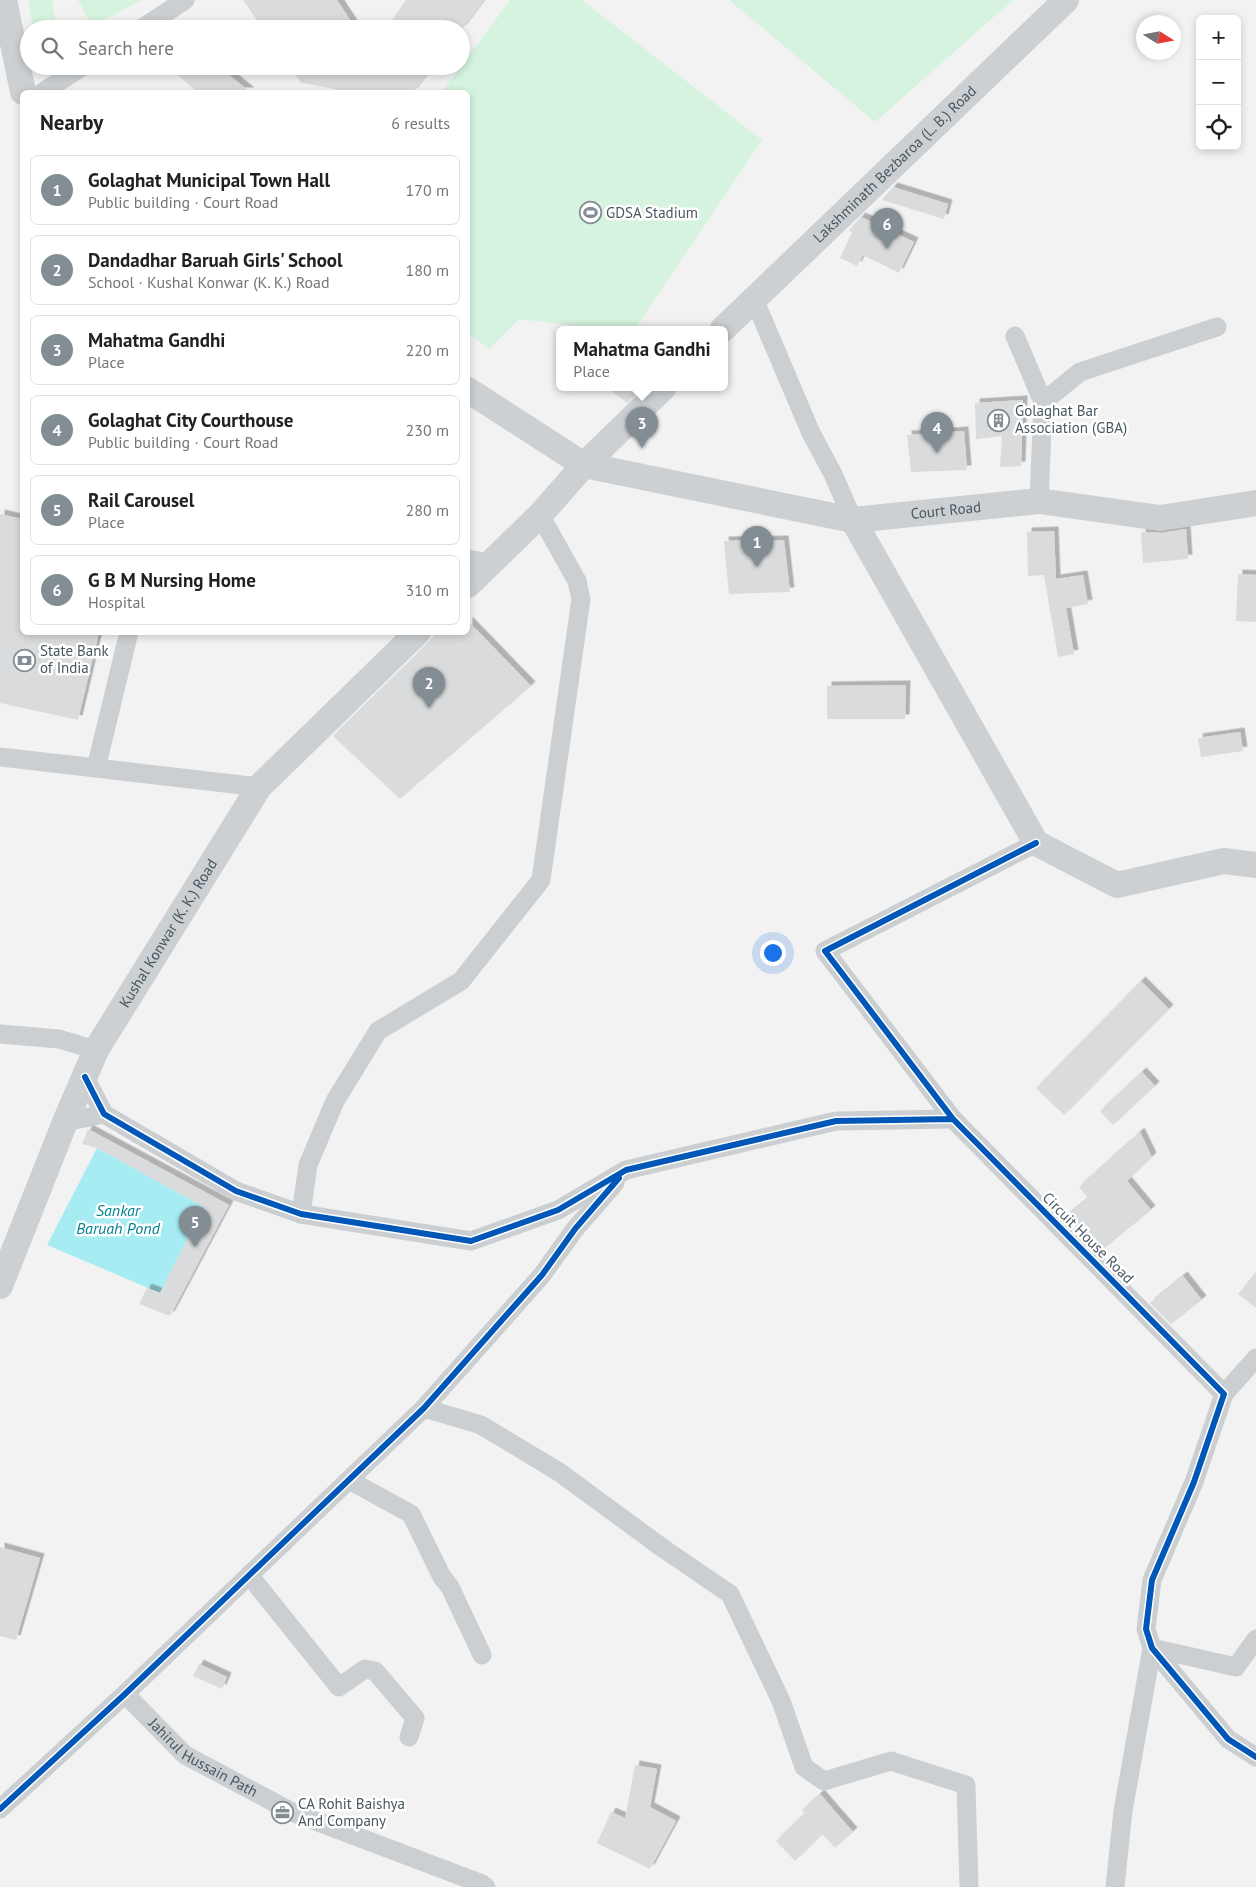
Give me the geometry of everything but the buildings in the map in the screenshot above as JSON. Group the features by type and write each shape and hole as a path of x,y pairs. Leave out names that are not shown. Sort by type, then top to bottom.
{"main road":[{"path":"4,0 23,90"},
{"name":"Lakshminath Bezbaroa (L. B.) Road","path":"726,326 1066,0"},
{"path":"470,391 584,465"},
{"path":"470,581 479,561 540,515 584,465 660,391"},
{"name":"Court Road","path":"584,465 853,520 1039,501 1160,518 1256,503"},
{"path":"853,520 1036,843 1117,885 1224,861 1256,865"},
{"name":"Kushal Konwar (K. K.) Road","path":"0,1286 65,1122 96,1050 258,787 415,635"}],"street":[{"path":"155,20 185,0"},
{"path":"46,90 69,75"},
{"path":"754,299 811,433 833,474 853,520"},
{"path":"1043,402 1080,372 1217,327"},
{"path":"1015,336 1043,402 1039,501"},
{"path":"301,1214 308,1165 335,1101 378,1031 460,982 541,880 581,599 578,581 540,515"},
{"path":"96,768 128,635"},
{"path":"0,757 258,787"},
{"name":"Circuit House Road","path":"1036,843 825,951 953,1119 1224,1394"},
{"path":"0,1034 59,1039 96,1050"},
{"path":"85,1077 104,1114 236,1191 301,1214 471,1241 558,1210 626,1170 836,1121 953,1119"},
{"path":"65,1122 104,1114"},
{"path":"0,1809 125,1694 424,1408 542,1275 575,1229 626,1170"},
{"path":"1256,1358 1224,1394 1194,1482 1152,1580 1146,1629 1152,1648 1228,1739 1256,1757"},
{"path":"424,1408 482,1425 559,1472 664,1549 730,1594 781,1701 804,1767 824,1781 891,1762 966,1785 969,1887"},
{"path":"349,1480 411,1514 442,1577 450,1587 482,1655"},
{"path":"249,1575 339,1686 365,1669 376,1671 415,1718 409,1737"},
{"path":"1152,1648 1236,1667 1256,1639"},
{"path":"1115,1887 1123,1811 1152,1648"},
{"name":"Jahirul Hussain Path","path":"125,1694 185,1755 292,1812 473,1880 486,1887"}],"green space":[{"path":"28,0 52,0 55,20 31,20"},
{"path":"78,0 142,0 104,20 89,20"},
{"name":"GDSA Stadium","path":"510,0 582,0 762,140 637,326 578,326 519,319 489,349 470,335 470,90 443,90 455,75 470,75 470,54"},
{"path":"729,0 1013,0 875,122"}],"water":[{"name":"Sankar Baruah Pond","path":"97,1148 204,1207 160,1293 47,1245"}],"cycle path":[{"path":"1036,843 825,951 953,1119 1224,1394 1194,1482 1152,1580 1146,1629 1152,1648 1228,1739 1256,1757"},
{"path":"85,1077 104,1114 236,1191 301,1214 471,1241 558,1210 626,1170 836,1121 953,1119"},
{"path":"0,1809 125,1694 424,1408 542,1275 575,1229 619,1178"}],"place":[{"name":"GDSA Stadium","path":"590,213"},
{"name":"G B M Nursing Home","path":"887,249"},
{"name":"Golaghat Bar Association (GBA)","path":"999,420"},
{"name":"Mahatma Gandhi","path":"642,448"},
{"name":"Golaghat City Courthouse","path":"937,453"},
{"name":"Golaghat Municipal Town Hall","path":"757,567"},
{"name":"State Bank of India","path":"24,660"},
{"name":"Dandadhar Baruah Girls' School","path":"429,708"},
{"name":"Rail Carousel","path":"195,1247"},
{"name":"CA Rohit Baishya And Company","path":"282,1813"}]}
